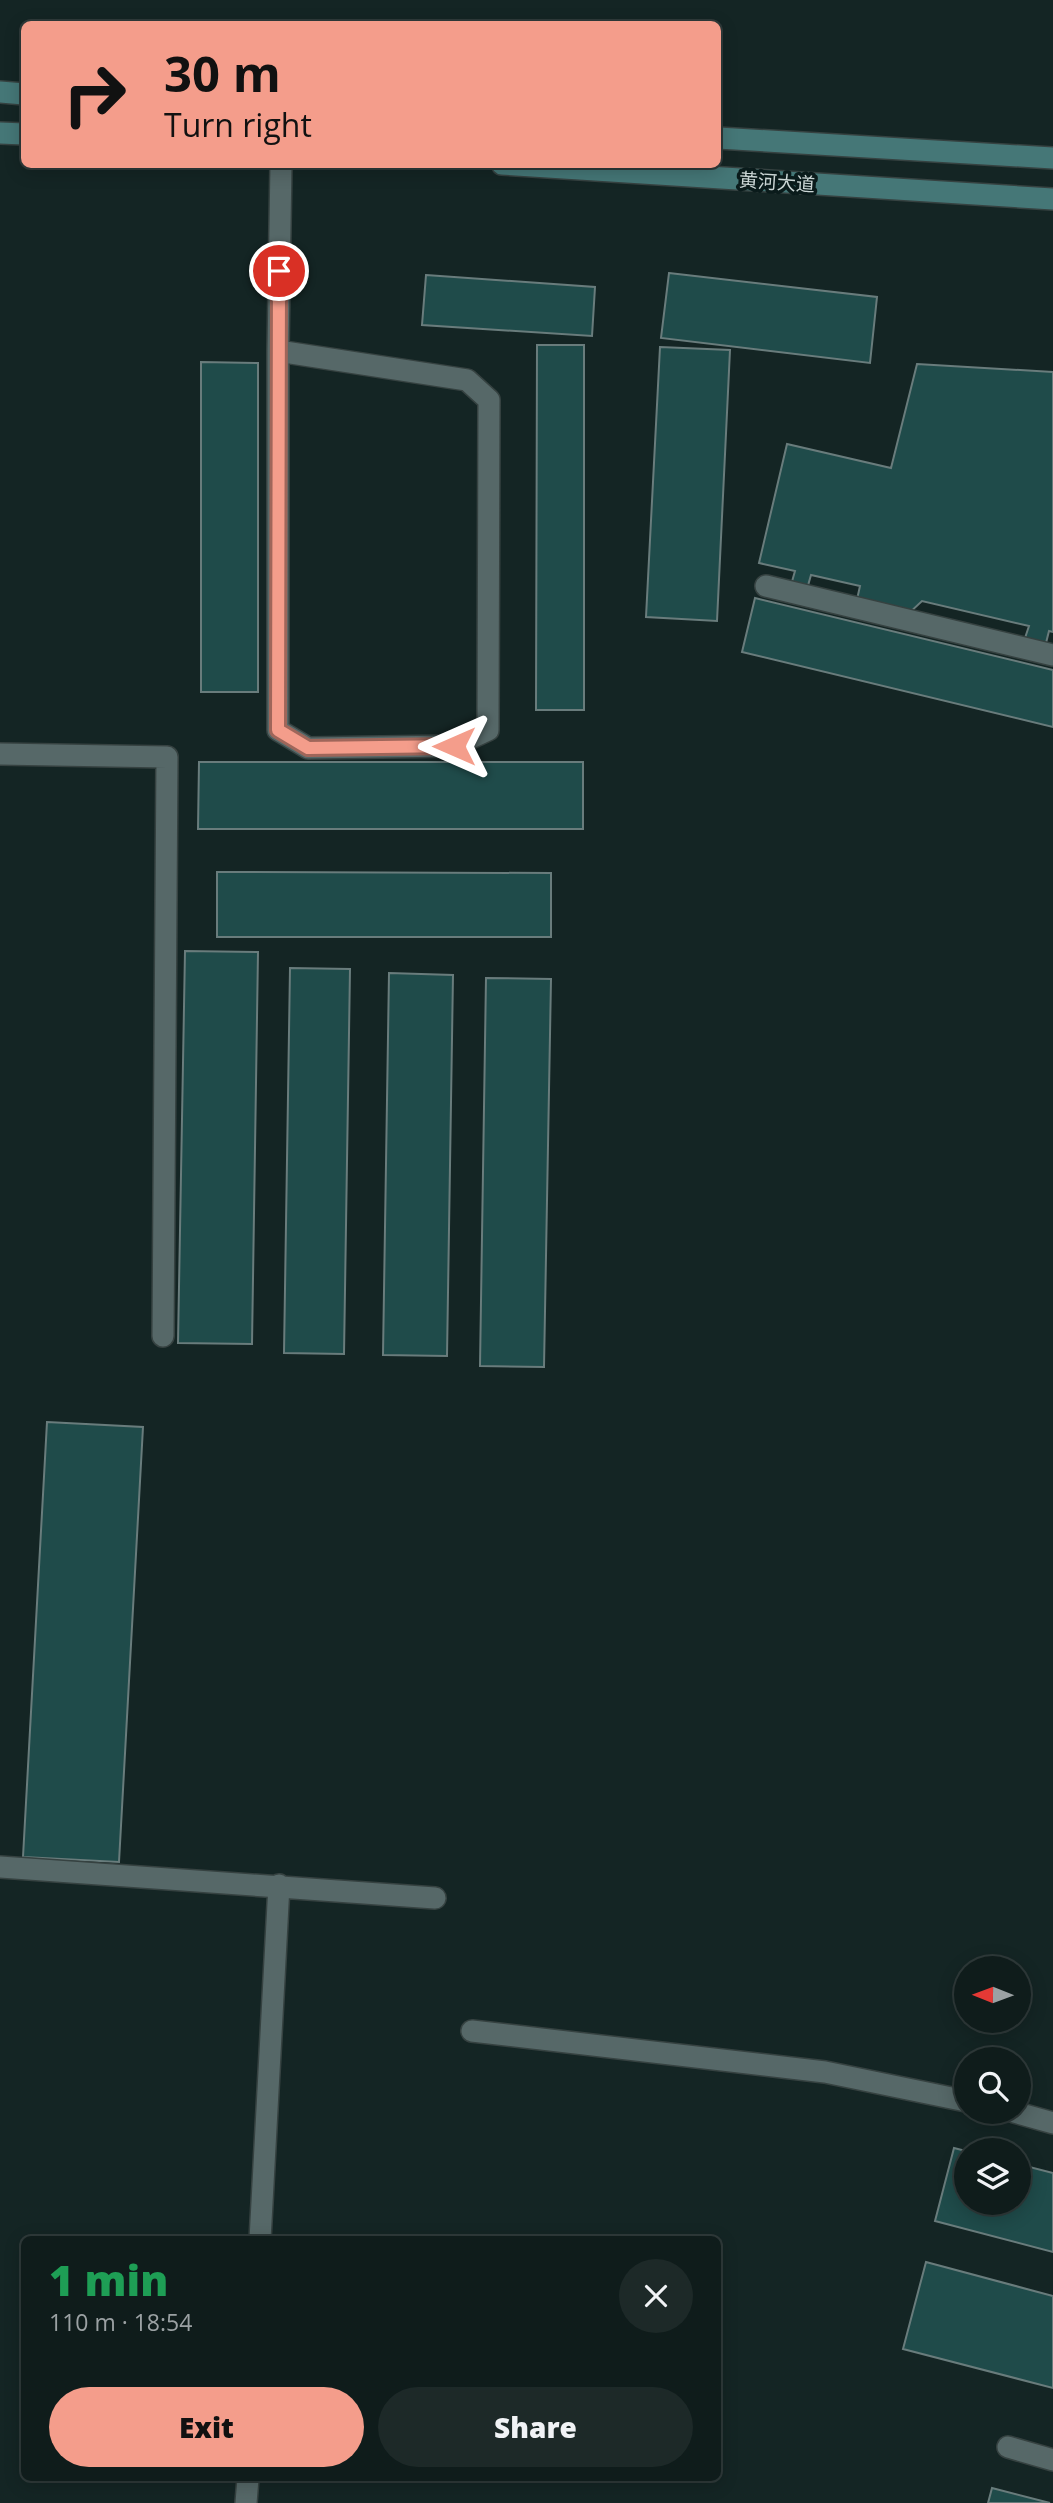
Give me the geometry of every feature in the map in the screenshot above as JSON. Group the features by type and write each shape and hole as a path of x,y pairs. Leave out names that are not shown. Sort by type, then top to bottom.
{"main road":[{"path":"0,92 21,94"},
{"path":"0,133 21,134"},
{"path":"721,138 1053,159"},
{"name":"黄河大道","path":"565,168 1053,199"}],"street":[{"path":"278,351 467,380 489,400 488,730 454,746 308,748 278,730 278,351 281,168"},
{"path":"766,586 1053,655"},
{"path":"0,754 167,757 163,1336"},
{"path":"0,1867 435,1898"},
{"path":"260,2236 279,1885"},
{"path":"472,2031 825,2072 954,2099"},
{"path":"1031,2117 1053,2123"},
{"path":"1008,2447 1053,2460"},
{"path":"246,2503 248,2481"}],"building":[{"path":"669,273 877,297 870,363 661,338"},
{"path":"426,275 595,287 592,336 422,325"},
{"path":"537,345 584,345 584,710 536,710"},
{"path":"660,347 730,350 717,621 646,617"},
{"path":"201,362 258,363 258,692 201,692"},
{"path":"917,364 1053,372 1053,632 1049,631 1046,643 1025,638 1029,626 922,601 906,616 856,604 860,586 811,575 807,589 791,585 795,571 759,563 787,444 891,468"},
{"path":"755,598 1053,670 1053,727 742,652"},
{"path":"199,762 583,762 583,829 198,829"},
{"path":"217,872 551,873 551,937 217,937"},
{"path":"185,951 258,952 252,1344 178,1343"},
{"path":"290,968 350,969 344,1354 284,1353"},
{"path":"389,973 453,975 447,1356 383,1355"},
{"path":"486,978 551,979 544,1367 480,1366"},
{"path":"47,1422 143,1427 119,1862 23,1857"},
{"path":"954,2148 954,2215 1031,2215 1031,2167 1053,2173 1053,2252 935,2221"},
{"path":"926,2262 1053,2296 1053,2388 903,2349"},
{"path":"992,2488 1050,2503 988,2503"}],"route":[{"path":"279,271 278,730 308,748 454,746"}]}
